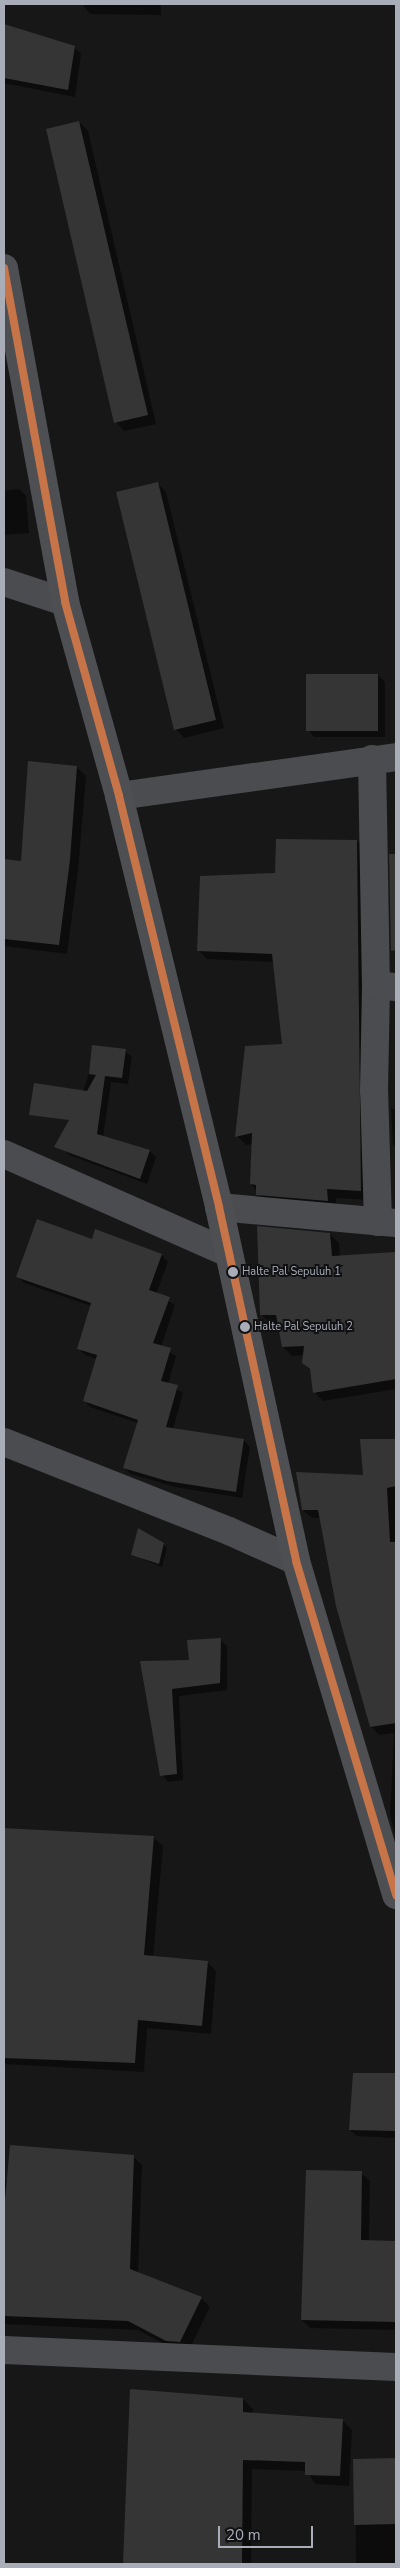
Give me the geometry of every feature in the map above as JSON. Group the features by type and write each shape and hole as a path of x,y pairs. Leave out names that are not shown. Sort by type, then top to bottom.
{"main road":[{"path":"4,268 65,602 119,796 219,1207 296,1562 396,1895"}],"street":[{"path":"4,582 65,602"},
{"path":"119,796 384,758 386,986 374,1091 387,1223 219,1207"},
{"path":"4,1154 228,1253"},
{"path":"4,1442 229,1531 296,1562"},
{"path":"4,2350 396,2367"}],"building":[{"path":"4,24 75,46 68,90 4,78"},
{"path":"79,121 148,415 114,423 46,129"},
{"path":"158,482 216,720 174,730 116,492"},
{"path":"306,674 378,674 378,731 306,731"},
{"path":"28,761 77,766 70,860 59,945 4,939 4,859 21,861"},
{"path":"276,839 357,840 361,1191 327,1189 328,1201 256,1195 256,1185 250,1184 252,1133 235,1137 245,1046 282,1044 272,954 197,951 200,876 275,873"},
{"path":"389,854 396,854 396,950 391,951"},
{"path":"92,1045 126,1049 122,1078 105,1076 97,1134 150,1150 140,1179 54,1147 69,1120 29,1115 34,1083 87,1091 96,1075 89,1074"},
{"path":"37,1219 92,1239 95,1229 162,1254 149,1290 170,1297 153,1343 171,1348 161,1381 178,1385 166,1427 244,1439 236,1492 167,1481 123,1468 138,1420 83,1401 97,1355 77,1349 91,1303 16,1277"},
{"path":"257,1226 330,1233 332,1256 396,1252 396,1379 313,1393 310,1369 302,1363 304,1346 282,1347 276,1315 260,1315"},
{"path":"360,1439 396,1439 396,1486 387,1488 390,1542 396,1542 396,1723 370,1727 336,1606 318,1510 302,1510 296,1472 363,1475"},
{"path":"138,1528 164,1543 159,1564 131,1555"},
{"path":"221,1638 220,1683 172,1689 177,1774 160,1776 140,1661 189,1660 187,1640"},
{"path":"4,1828 154,1836 144,1955 208,1961 202,2026 138,2020 135,2063 4,2058"},
{"path":"353,2073 396,2073 396,2131 349,2130"},
{"path":"10,2145 134,2155 130,2269 202,2297 180,2342 166,2341 128,2321 4,2316 4,2211"},
{"path":"306,2170 362,2171 361,2240 396,2241 396,2322 301,2320"},
{"path":"130,2389 243,2398 243,2412 343,2419 340,2476 305,2475 305,2462 243,2460 242,2564 123,2564"},
{"path":"396,2458 396,2524 354,2525 353,2459"}],"transit line":[{"path":"4,268 65,602 119,796 219,1207 296,1561 396,1895"}],"place":[{"name":"Halte Pal Sepuluh 1","path":"233,1272"},
{"name":"Halte Pal Sepuluh 2","path":"245,1327"}]}
